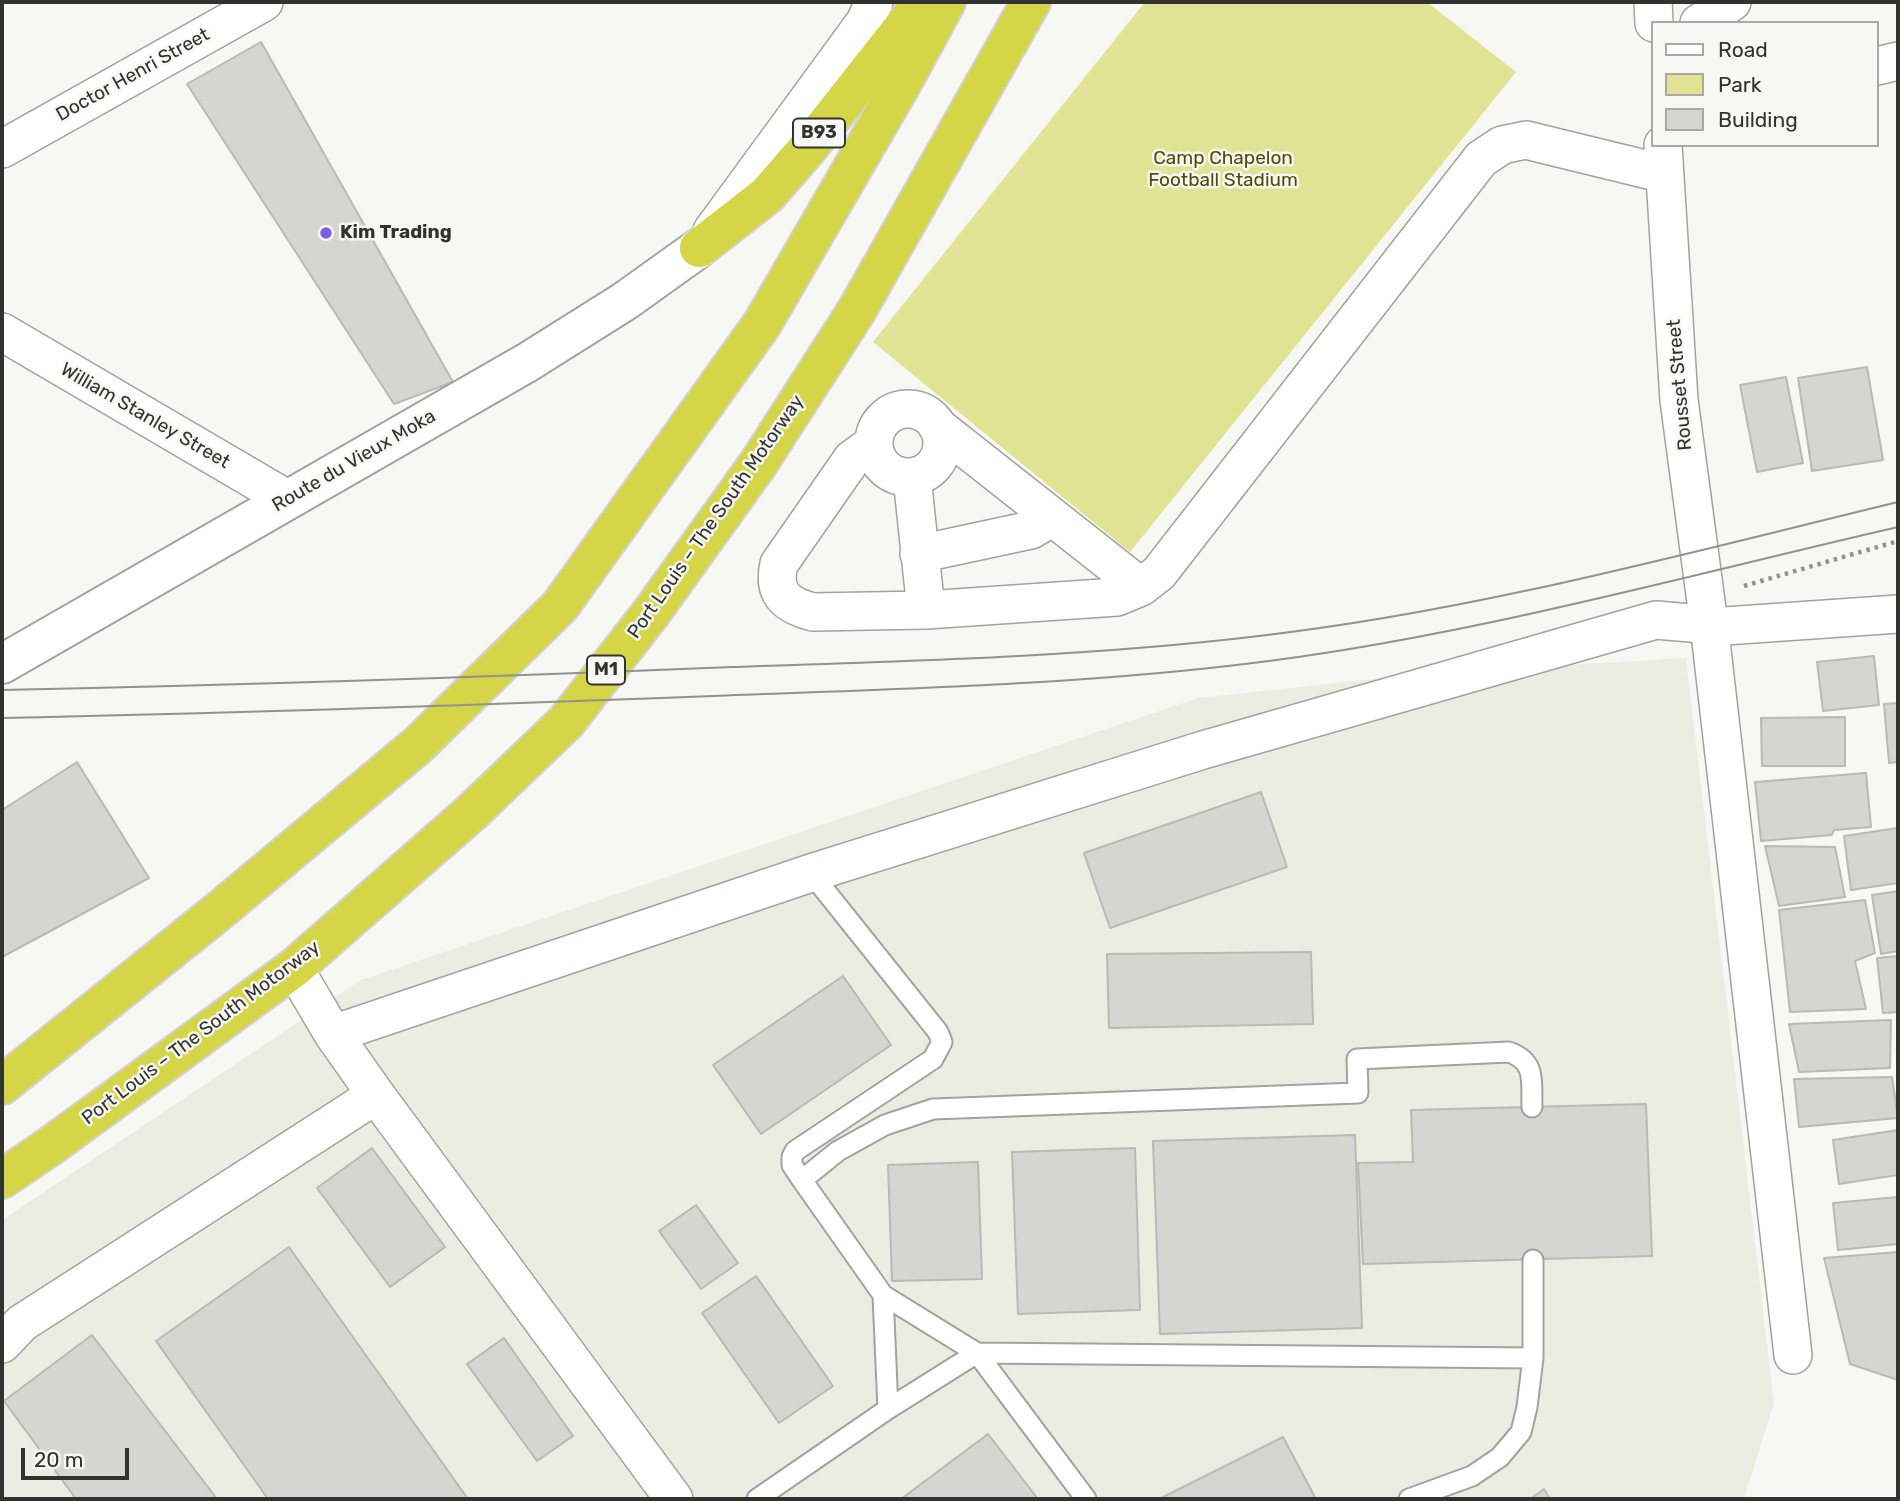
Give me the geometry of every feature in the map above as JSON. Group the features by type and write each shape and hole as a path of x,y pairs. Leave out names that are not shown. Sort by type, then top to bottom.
{"highway":[{"name":"B93","path":"699,248 767,195 807,149 923,2"},
{"path":"2,1085 219,911 418,745 560,606 762,324 946,2"},
{"name":"Port Louis – The South Motorway","path":"2,1179 294,968 472,812 566,722 651,613 758,464 857,310 1031,2"}],"main road":[{"name":"Route du Vieux Moka","path":"2,664 528,362 625,301 699,248"}],"street":[{"name":"Doctor Henri Street","path":"2,149 264,2"},
{"path":"699,248 865,22 874,2"},
{"path":"1653,2 1654,21"},
{"path":"1702,21 1732,2"},
{"path":"1879,66 1898,61"},
{"path":"873,444 852,458 779,564 776,576 778,589 786,600 798,608 813,612 926,610 1117,597 1141,587 1159,573 1481,159 1502,145 1526,140 1664,159"},
{"name":"Rousset Street","path":"1664,159 1679,400 1709,624 1793,1355"},
{"name":"William Stanley Street","path":"2,332 287,499"},
{"path":"937,426 942,437 939,458 932,468 912,477 900,477 881,465 873,444 880,422 888,414 899,410 921,411 1141,587"},
{"path":"912,477 926,610"},
{"path":"919,554 1031,530 1050,516"},
{"path":"332,1034 811,873 1203,750 1656,620 1724,626 1898,614"},
{"path":"294,968 332,1034 674,1499"},
{"path":"2,1343 22,1323 376,1095"}],"lane":[{"path":"811,873 938,1032 942,1042 933,1059 795,1152 792,1157 793,1165 883,1295 977,1353 1086,1499"},
{"path":"802,1180 838,1151 885,1125 933,1109 1358,1093 1357,1059 1509,1052 1521,1056 1527,1063 1531,1073 1532,1107"},
{"path":"1409,1499 1472,1476 1500,1457 1521,1432 1533,1358 1533,1260"},
{"path":"883,1295 888,1409"},
{"path":"757,1499 888,1409 977,1353 1533,1358"}],"path":[{"path":"1732,590 1898,541"}],"shaded area":[{"path":"1686,658 1774,1403 1744,1499 2,1499 2,1220 361,980 1198,698 1428,673"}],"green space":[{"name":"Camp Chapelon Football Stadium","path":"1145,2 1427,2 1516,72 1130,552 873,342"}],"building":[{"name":"Kim Trading","path":"261,42 453,382 394,404 187,84"},
{"path":"1867,367 1883,460 1812,471 1798,378"},
{"path":"1786,377 1803,463 1757,472 1740,385"},
{"path":"1874,656 1879,705 1823,711 1817,662"},
{"path":"1898,703 1898,762 1889,763 1884,704"},
{"path":"1845,717 1845,766 1762,766 1761,718"},
{"path":"77,762 149,878 2,957 2,810"},
{"path":"1866,773 1871,827 1834,830 1832,835 1761,841 1755,782"},
{"path":"1261,792 1287,867 1110,928 1084,853"},
{"path":"1898,828 1898,883 1851,890 1844,836"},
{"path":"1765,846 1835,847 1845,897 1779,906"},
{"path":"1898,891 1898,951 1881,954 1872,895"},
{"path":"1865,900 1875,953 1855,961 1866,1009 1790,1012 1779,910"},
{"path":"1311,952 1313,1024 1109,1028 1107,954"},
{"path":"1898,956 1898,1012 1883,1013 1877,958"},
{"path":"843,976 891,1045 761,1134 713,1065"},
{"path":"1891,1020 1890,1068 1799,1072 1789,1024"},
{"path":"1892,1077 1898,1118 1799,1127 1794,1079"},
{"path":"1646,1104 1652,1256 1363,1264 1358,1163 1413,1162 1411,1110"},
{"path":"1898,1130 1898,1175 1839,1184 1833,1140"},
{"path":"1355,1135 1362,1328 1160,1334 1153,1141"},
{"path":"372,1148 445,1247 390,1287 317,1188"},
{"path":"1135,1148 1140,1310 1018,1314 1012,1152"},
{"path":"978,1162 982,1279 892,1281 888,1165"},
{"path":"1898,1197 1898,1244 1838,1250 1833,1203"},
{"path":"696,1205 738,1263 701,1289 659,1231"},
{"path":"289,1247 468,1499 268,1499 156,1341"},
{"path":"1898,1252 1898,1380 1850,1364 1824,1258"},
{"path":"756,1276 833,1386 779,1423 702,1313"},
{"path":"92,1335 217,1499 76,1499 4,1401"},
{"path":"504,1338 573,1436 537,1461 467,1364"},
{"path":"988,1434 1038,1499 901,1499"},
{"path":"1283,1437 1316,1499 1159,1499"},
{"path":"1544,1489 1550,1499 1530,1499"}],"tram line":[{"path":"2,690 930,660 1193,643 1421,612 1581,579 1898,502"},
{"path":"2,718 921,688 1061,681 1200,669 1349,649 1507,619 1898,527"}],"place":[{"name":"Kim Trading","path":"326,233"}]}
